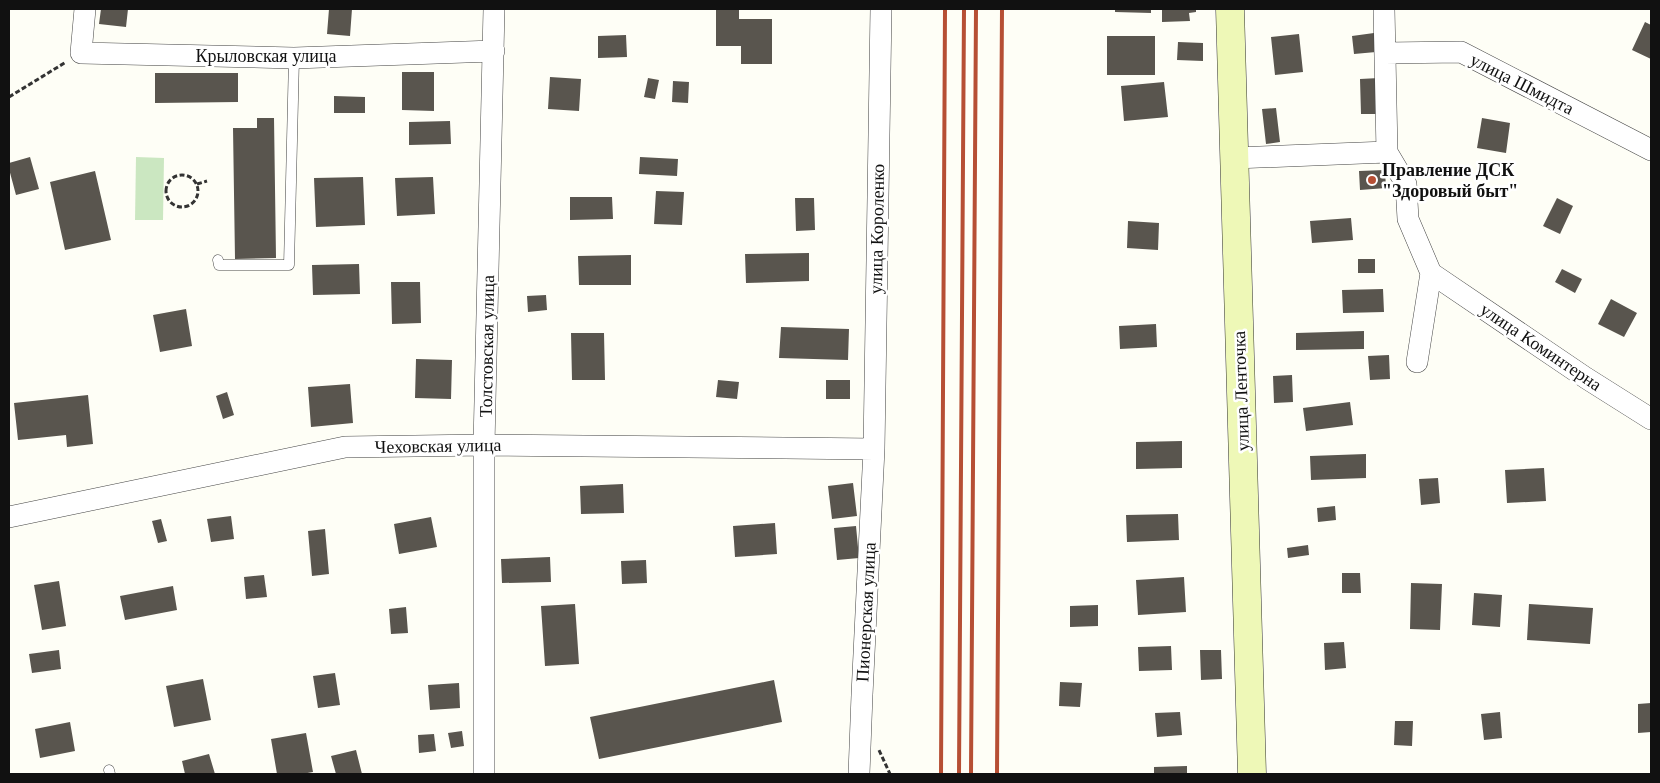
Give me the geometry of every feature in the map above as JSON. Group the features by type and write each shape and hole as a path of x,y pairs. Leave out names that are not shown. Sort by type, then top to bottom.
{"main road":[{"name":"улица Ленточка","path":"1230,9 1252,774"}],"street":[{"path":"81,53 85,9"},
{"name":"Толстовская улица","path":"484,774 484,445 494,9"},
{"name":"улица Короленко","path":"874,449 881,9"},
{"path":"1384,9 1387,152 1406,184 1408,219 1431,273 1417,362"},
{"name":"Крыловская улица","path":"81,53 256,64 294,58 494,50"},
{"name":"улица Шмидта","path":"1385,54 1461,52 1651,150"},
{"path":"1234,158 1387,152"},
{"name":"улица Коминтерна","path":"1431,273 1586,378 1651,419"},
{"name":"Чеховская улица","path":"9,517 345,447 484,445 874,449"},
{"name":"Пионерская улица","path":"860,774 874,449"}],"lane":[{"path":"218,260 219,264 289,265 294,58"}],"path":[{"path":"9,97 81,53"},
{"path":"179,175 190,177 197,184 199,195 196,202 186,207 180,208 171,203 166,193 165,187 169,181 179,175"},
{"path":"197,184 207,181"}],"green space":[{"path":"136,157 164,158 163,220 135,220"}],"building":[{"path":"101,9 128,9 126,27 99,24"},
{"path":"329,9 352,9 350,36 327,34"},
{"path":"716,9 739,9 739,19 772,19 772,64 741,64 741,46 716,46"},
{"path":"1115,9 1151,9 1151,13 1115,12"},
{"path":"1162,9 1196,9 1196,12 1189,13 1190,21 1162,22"},
{"path":"1645,22 1651,25 1651,59 1632,50"},
{"path":"1374,33 1376,52 1354,54 1352,36"},
{"path":"1299,34 1303,72 1275,75 1271,37"},
{"path":"626,35 627,57 598,58 598,36"},
{"path":"1107,36 1155,36 1155,75 1107,75"},
{"path":"1178,42 1203,43 1203,61 1177,60"},
{"path":"402,72 434,72 434,111 402,110"},
{"path":"155,73 238,73 238,102 155,103"},
{"path":"550,77 581,79 579,111 548,109"},
{"path":"648,78 659,80 655,99 644,97"},
{"path":"1379,78 1380,114 1361,114 1360,79"},
{"path":"673,81 689,82 688,103 672,102"},
{"path":"1164,82 1168,117 1124,121 1121,86"},
{"path":"334,96 365,97 365,113 334,113"},
{"path":"1276,108 1280,142 1266,144 1262,109"},
{"path":"257,118 274,118 276,258 235,259 233,128 257,128"},
{"path":"1482,118 1510,123 1506,153 1477,148"},
{"path":"450,121 451,144 409,145 409,122"},
{"path":"30,157 39,189 16,195 9,163"},
{"path":"640,157 678,159 677,176 639,174"},
{"name":"Правление ДСК \"Здоровый быт\"","path":"1385,170 1386,188 1360,190 1359,171"},
{"path":"95,171 111,240 65,250 50,182"},
{"path":"363,177 365,225 316,227 314,178"},
{"path":"433,177 435,214 397,216 395,178"},
{"path":"656,191 684,192 682,225 654,224"},
{"path":"570,197 612,197 613,219 570,220"},
{"path":"795,198 814,198 815,230 796,231"},
{"path":"1557,198 1573,206 1560,234 1543,226"},
{"path":"1351,218 1353,240 1312,243 1310,221"},
{"path":"1128,221 1159,223 1158,250 1127,248"},
{"path":"809,253 809,281 746,283 745,254"},
{"path":"631,255 631,285 579,285 578,256"},
{"path":"1358,259 1375,259 1375,273 1358,273"},
{"path":"359,264 360,294 313,295 312,265"},
{"path":"1562,269 1582,279 1575,293 1555,282"},
{"path":"391,282 420,282 421,323 392,324"},
{"path":"1383,289 1384,312 1343,313 1342,290"},
{"path":"546,295 547,310 528,312 527,296"},
{"path":"1611,299 1637,313 1624,337 1598,324"},
{"path":"186,309 192,346 160,352 153,315"},
{"path":"1156,324 1157,347 1120,349 1119,326"},
{"path":"781,327 849,329 848,360 779,358"},
{"path":"1364,331 1364,349 1296,350 1296,333"},
{"path":"571,333 604,333 605,380 572,380"},
{"path":"1389,355 1390,379 1370,380 1368,356"},
{"path":"416,359 452,360 451,399 415,398"},
{"path":"1292,375 1293,402 1274,403 1273,376"},
{"path":"718,380 739,382 737,399 716,397"},
{"path":"826,380 850,380 850,399 826,399"},
{"path":"350,384 353,423 311,427 308,387"},
{"path":"227,392 234,415 223,419 216,396"},
{"path":"88,395 93,444 67,447 66,435 18,440 14,403"},
{"path":"1350,402 1353,425 1306,431 1303,408"},
{"path":"1182,441 1182,468 1136,469 1136,442"},
{"path":"1366,454 1366,478 1311,480 1310,456"},
{"path":"1544,468 1546,501 1507,503 1505,470"},
{"path":"1438,478 1440,503 1421,505 1419,479"},
{"path":"853,483 857,516 832,519 828,486"},
{"path":"623,484 624,513 581,514 580,486"},
{"path":"1335,506 1336,520 1318,522 1317,508"},
{"path":"1178,514 1179,540 1127,542 1126,515"},
{"path":"231,516 234,539 211,542 207,519"},
{"path":"431,517 437,547 399,554 394,524"},
{"path":"161,519 167,541 158,543 152,521"},
{"path":"775,523 777,554 735,557 733,526"},
{"path":"856,526 859,558 837,560 834,528"},
{"path":"325,529 329,574 312,576 308,531"},
{"path":"1308,545 1309,555 1288,558 1287,548"},
{"path":"550,557 551,582 502,583 501,559"},
{"path":"646,560 647,583 622,584 621,561"},
{"path":"1342,573 1360,573 1361,593 1342,593"},
{"path":"264,575 267,597 246,599 244,577"},
{"path":"1184,577 1186,612 1138,615 1136,580"},
{"path":"59,581 66,626 42,630 34,585"},
{"path":"1411,583 1442,584 1440,630 1410,629"},
{"path":"173,586 177,610 125,620 120,596"},
{"path":"1474,593 1502,595 1500,627 1472,625"},
{"path":"575,604 579,664 545,666 541,606"},
{"path":"1529,604 1593,608 1590,644 1527,640"},
{"path":"1098,605 1098,626 1070,627 1070,606"},
{"path":"406,607 408,633 391,634 389,609"},
{"path":"1344,642 1346,668 1325,670 1324,643"},
{"path":"1171,646 1172,670 1139,671 1138,647"},
{"path":"59,650 61,669 32,673 29,654"},
{"path":"1200,650 1221,650 1222,679 1201,680"},
{"path":"335,673 340,705 318,708 313,676"},
{"path":"203,679 211,720 174,727 166,686"},
{"path":"774,680 782,722 599,759 590,717"},
{"path":"1060,682 1082,683 1080,707 1059,706"},
{"path":"459,683 460,708 430,710 428,685"},
{"path":"1651,703 1651,732 1638,733 1638,704"},
{"path":"1180,712 1182,735 1157,737 1155,713"},
{"path":"1500,712 1502,738 1484,740 1481,714"},
{"path":"1395,721 1413,721 1412,746 1394,745"},
{"path":"70,722 75,751 40,758 35,729"},
{"path":"462,731 464,746 451,748 448,733"},
{"path":"306,733 313,772 277,774 271,739"},
{"path":"434,734 436,751 419,753 418,735"},
{"path":"356,750 362,774 336,774 331,756"},
{"path":"209,754 215,774 185,774 182,761"},
{"path":"1187,766 1187,774 1154,774 1154,767"}],"railway":[{"path":"941,774 945,9"},
{"path":"959,774 964,9"},
{"path":"971,774 976,9"},
{"path":"997,774 1002,9"}],"place":[{"name":"Правление ДСК \"Здоровый быт\"","path":"1372,180"}]}
